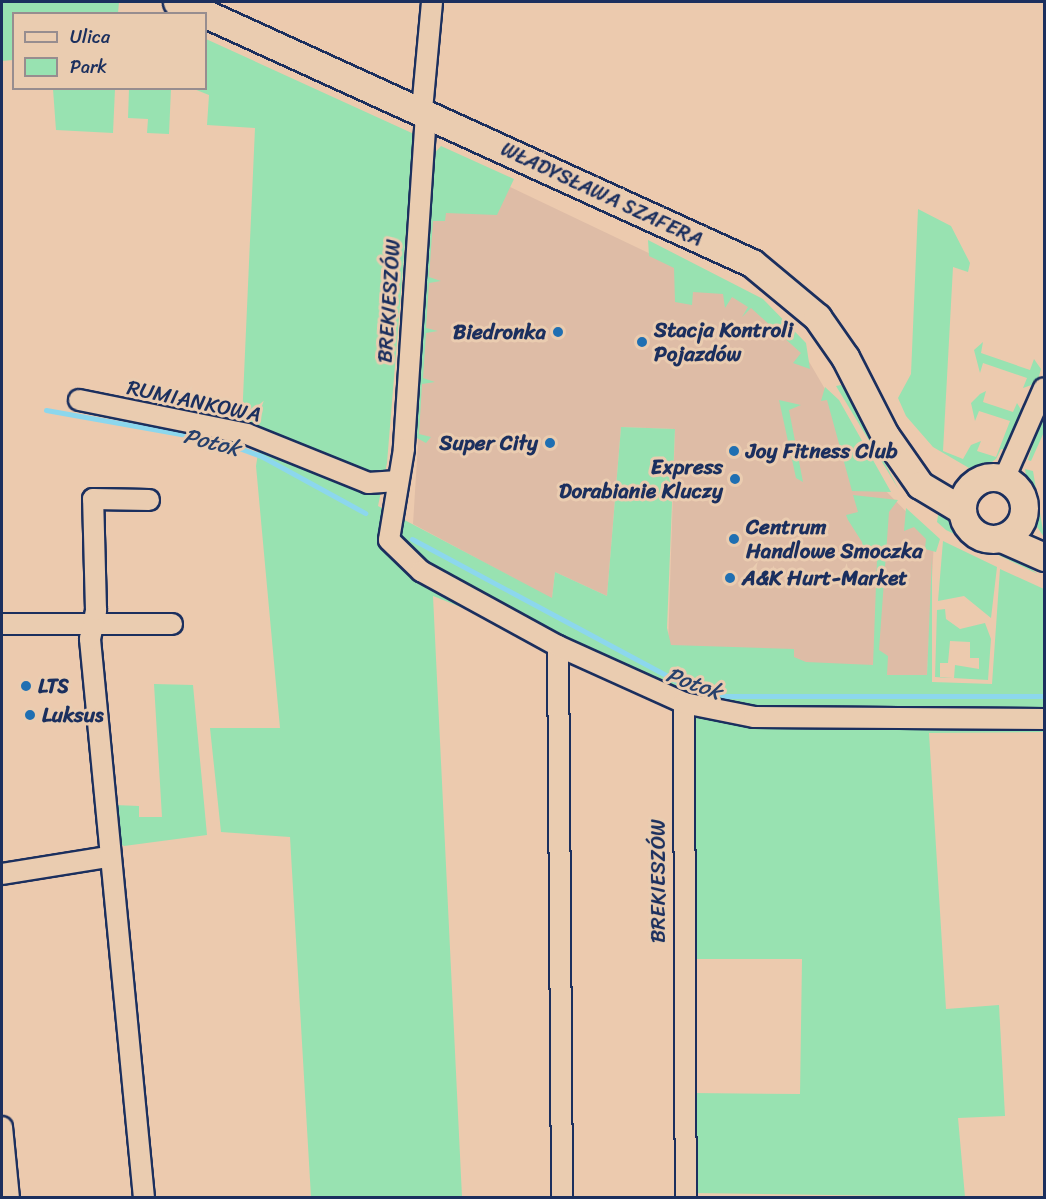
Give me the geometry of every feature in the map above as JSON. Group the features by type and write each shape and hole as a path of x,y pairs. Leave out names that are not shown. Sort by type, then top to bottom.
{"street":[{"name":"WŁADYSŁAWA SZAFERA","path":"177,2 200,12"},
{"name":"BREKIESZÓW","path":"432,2 397,486 389,540 402,558 558,646"},
{"name":"WŁADYSŁAWA SZAFERA","path":"207,15 713,245 778,281 834,340 885,435 917,473 927,470 952,483 968,498"},
{"path":"1004,479 1044,388"},
{"name":"RUMIANKOWA","path":"79,400 247,434 368,483 397,486"},
{"path":"1044,545 1022,520 1023,501 1004,479 988,478 968,498 975,533 1002,538 1044,556"},
{"path":"144,1197 108,856 93,622 93,499 149,500"},
{"path":"1002,538 1022,520"},
{"path":"2,624 93,622 172,624"},
{"path":"562,1197 558,646 684,703 754,717 1044,719"},
{"name":"BREKIESZÓW","path":"684,703 686,1197"},
{"path":"2,874 108,856"},
{"path":"2,1127 9,1197"}],"shaded area":[{"path":"445,156 720,287 752,306 804,353 882,487 934,540 927,675 877,675 668,647 675,429 621,427 607,596 555,572 552,599 413,524 432,217"}],"green space":[{"path":"2,2 119,2 118,12 12,12 12,60 2,61"},
{"path":"207,25 405,118 409,123 207,31"},
{"path":"207,39 414,134 387,463 378,506 552,598 555,572 607,596 621,427 675,429 667,628 671,645 794,649 794,657 806,662 873,665 877,559 865,558 862,542 846,515 858,512 853,495 898,500 889,512 879,650 888,656 887,675 927,675 932,556 932,682 992,684 1000,569 1044,589 1044,732 929,733 946,1009 999,1005 1005,1116 958,1118 965,1197 691,1193 691,1093 800,1094 802,959 692,959 687,720 669,701 574,652 433,596 462,1197 311,1197 290,837 221,832 210,728 280,728 256,466 262,428 242,420 255,128 207,125 209,95 196,90 207,90"},
{"path":"53,90 115,90 113,133 56,130"},
{"path":"129,90 171,90 169,134 147,133 148,119 128,118"},
{"path":"441,146 514,179 497,215 446,213 445,221 433,221 429,277 441,281 429,283 426,328 438,331 426,333 423,378 435,382 422,384 419,434 431,437 426,443 417,438 411,423 431,157"},
{"path":"918,209 951,226 970,263 968,272 953,267 943,451 963,459 971,445 981,441 977,451 996,457 1010,421 979,411 975,421 971,403 986,391 983,402 1013,412 1017,403 1023,413 1006,450 1001,449 996,459 985,467 969,468 933,447 906,416 898,398 911,374"},
{"path":"648,240 763,299 806,343 810,369 793,363 801,353 751,308 742,317 748,307 732,297 725,308 723,294 693,292 692,305 675,302 674,268 649,256"},
{"path":"983,342 981,353 1030,370 1034,359 1041,369 1037,383 1023,388 1027,378 983,363 980,373 974,350"},
{"path":"841,385 849,395 899,490 836,386"},
{"path":"825,387 839,400 891,492 852,491 827,400 821,401"},
{"path":"779,400 801,405 789,410 803,482 796,478"},
{"path":"1044,408 1044,432 1031,461 1028,460"},
{"path":"1025,469 1033,471 1044,537 1033,521"},
{"path":"940,502 968,538 1000,547 1038,574 946,530 937,522"},
{"path":"906,508 940,539 936,552 925,549 926,539 914,527 904,531"},
{"path":"943,541 997,567 991,618 964,596 938,601"},
{"path":"945,609 946,619 960,629 985,623 991,639 988,680 953,678 955,665 979,669 979,658 970,658 970,642 950,641 948,663 940,663 940,677 935,677 937,610"},
{"path":"154,684 193,685 207,835 124,846 117,842 115,805 139,806 139,817 162,817"}],"waterway":[{"name":"Potok","path":"46,410 220,441 261,456 365,513"},
{"name":"Potok","path":"412,539 675,680 725,696 1044,696"}],"place":[{"name":"Biedronka","path":"558,332"},
{"name":"Stacja Kontroli Pojazdów","path":"642,342"},
{"name":"Super City","path":"550,443"},
{"name":"Joy Fitness Club","path":"734,451"},
{"name":"Express Dorabianie Kluczy","path":"735,479"},
{"name":"Centrum Handlowe Smoczka","path":"734,539"},
{"name":"A&K Hurt-Market","path":"730,578"},
{"name":"LTS","path":"26,686"},
{"name":"Luksus","path":"30,715"}]}
